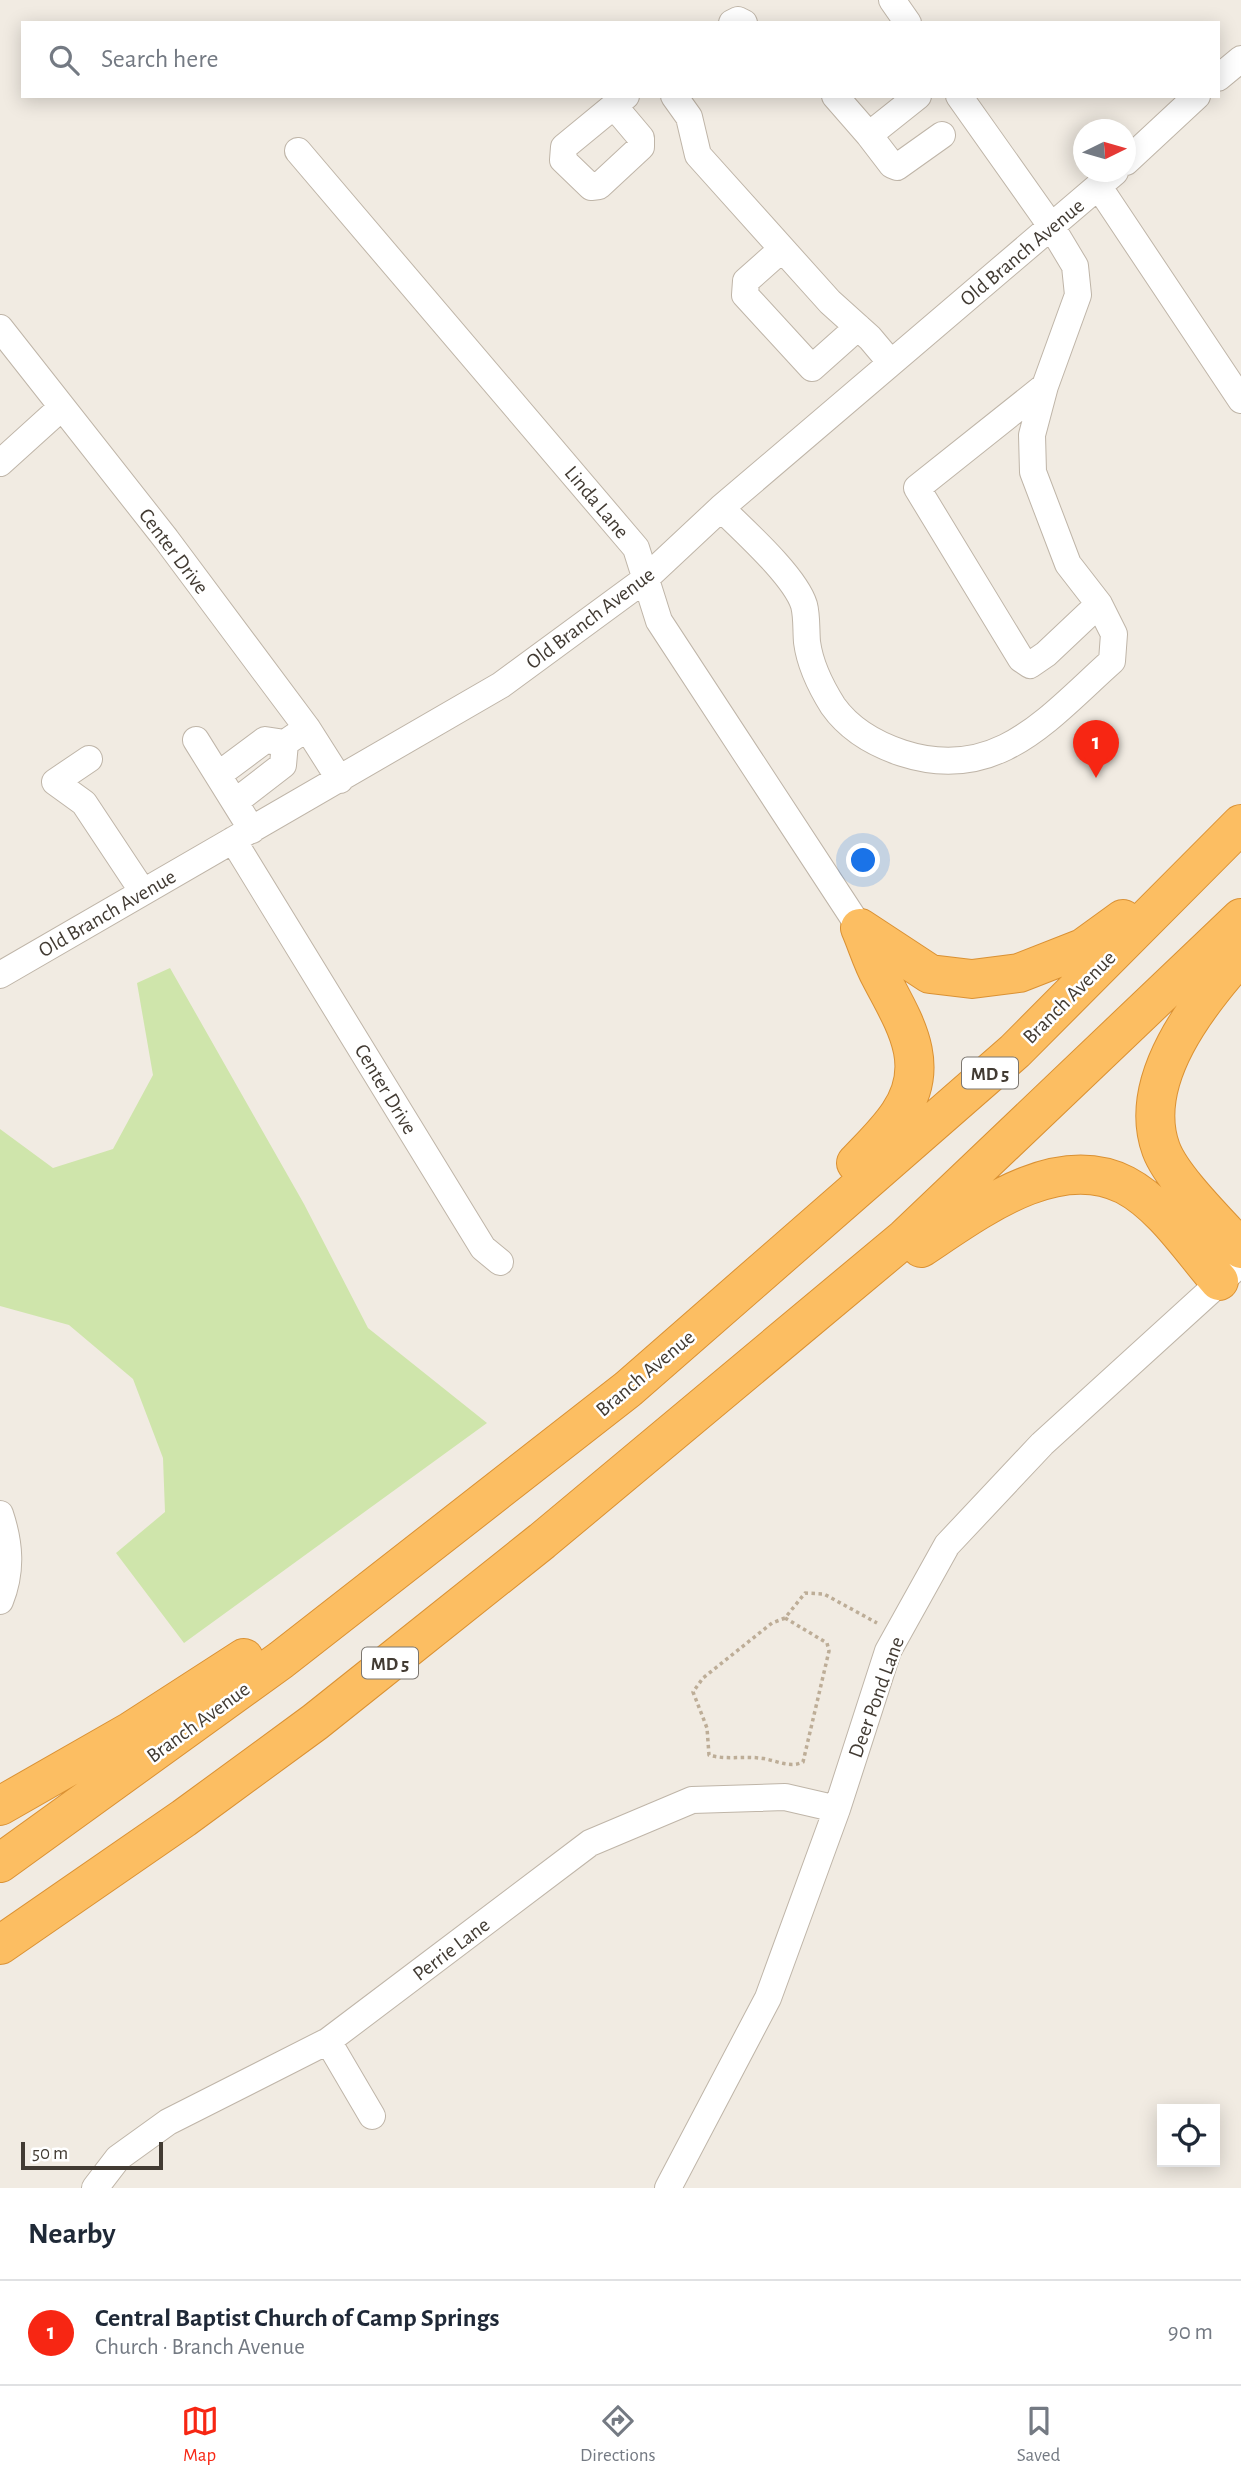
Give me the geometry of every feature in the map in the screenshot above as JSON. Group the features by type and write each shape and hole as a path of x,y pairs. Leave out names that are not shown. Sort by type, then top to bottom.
{"highway":[{"path":"860,928 930,974 972,979 1019,973 1083,948 1133,911 1241,808"},
{"name":"Branch Avenue","path":"0,1863 261,1675 493,1497 628,1389 1015,1051 1241,824"},
{"name":"MD 5","path":"0,1945 184,1818 366,1682 542,1541 905,1238 1241,918"},
{"path":"725,1305 900,1113 913,1082 915,1054 908,1026 879,975 860,928"},
{"path":"1241,955 1201,1000 1167,1061 1156,1125 1161,1150 1187,1188 1241,1249"},
{"path":"779,1342 968,1218 1016,1191 1054,1177 1079,1173 1101,1175 1127,1186 1230,1272"},
{"path":"1187,1188 1211,1199 1241,1206"},
{"path":"0,1806 131,1731 493,1497"},
{"path":"0,1954 55,1907"}],"street":[{"path":"892,0 907,21"},
{"path":"1220,76 1241,59"},
{"path":"675,98 689,117 698,155 830,302 858,327 891,363"},
{"path":"837,98 892,165 897,167 942,135"},
{"path":"869,135 915,98"},
{"path":"721,508 774,561 803,604 808,646 816,673 834,707 858,733 889,749 925,760 982,759 1026,738 1112,661 1114,634 1099,604 1068,564 1033,472 1032,435 1045,386 1078,295 1075,266 1051,226 959,98"},
{"path":"1136,152 1195,98"},
{"name":"Linda Lane","path":"298,151 636,548 659,621 860,928"},
{"name":"Old Branch Avenue","path":"0,975 501,685 644,580 721,508 1103,182"},
{"path":"1109,182 1241,400"},
{"path":"782,249 746,281 745,295 812,368 858,327"},
{"name":"Center Drive","path":"0,328 307,728 340,780"},
{"path":"1045,386 918,488 1021,659 1030,665 1046,654 1099,604"},
{"path":"0,463 62,407"},
{"path":"218,775 265,740 285,743 307,728"},
{"name":"Center Drive","path":"196,740 235,802 243,835 483,1248 500,1262"},
{"path":"235,802 283,765 285,743"},
{"path":"89,759 55,782 84,803 143,892"},
{"name":"Deer Pond Lane","path":"668,2188 768,1998 837,1810 888,1651 947,1545 1042,1444 1230,1272"},
{"path":"0,1514 9,1544 7,1578 0,1601"},
{"name":"Perrie Lane","path":"95,2188 118,2158 169,2122 328,2041 590,1843 692,1800 785,1797 837,1810"},
{"path":"328,2041 372,2116"}],"path":[{"path":"785,1618 827,1643 829,1651 803,1762 795,1766 759,1758 720,1758 709,1755 707,1728 692,1692 703,1678 772,1623 785,1618 805,1593 824,1594 897,1635"}],"green space":[{"path":"170,968 304,1204 368,1328 487,1423 184,1643 116,1553 165,1512 163,1458 133,1379 69,1325 0,1306 0,1129 53,1168 113,1149 153,1075 137,983"}],"place":[{"name":"Central Baptist Church of Camp Springs","path":"1096,778"}]}
